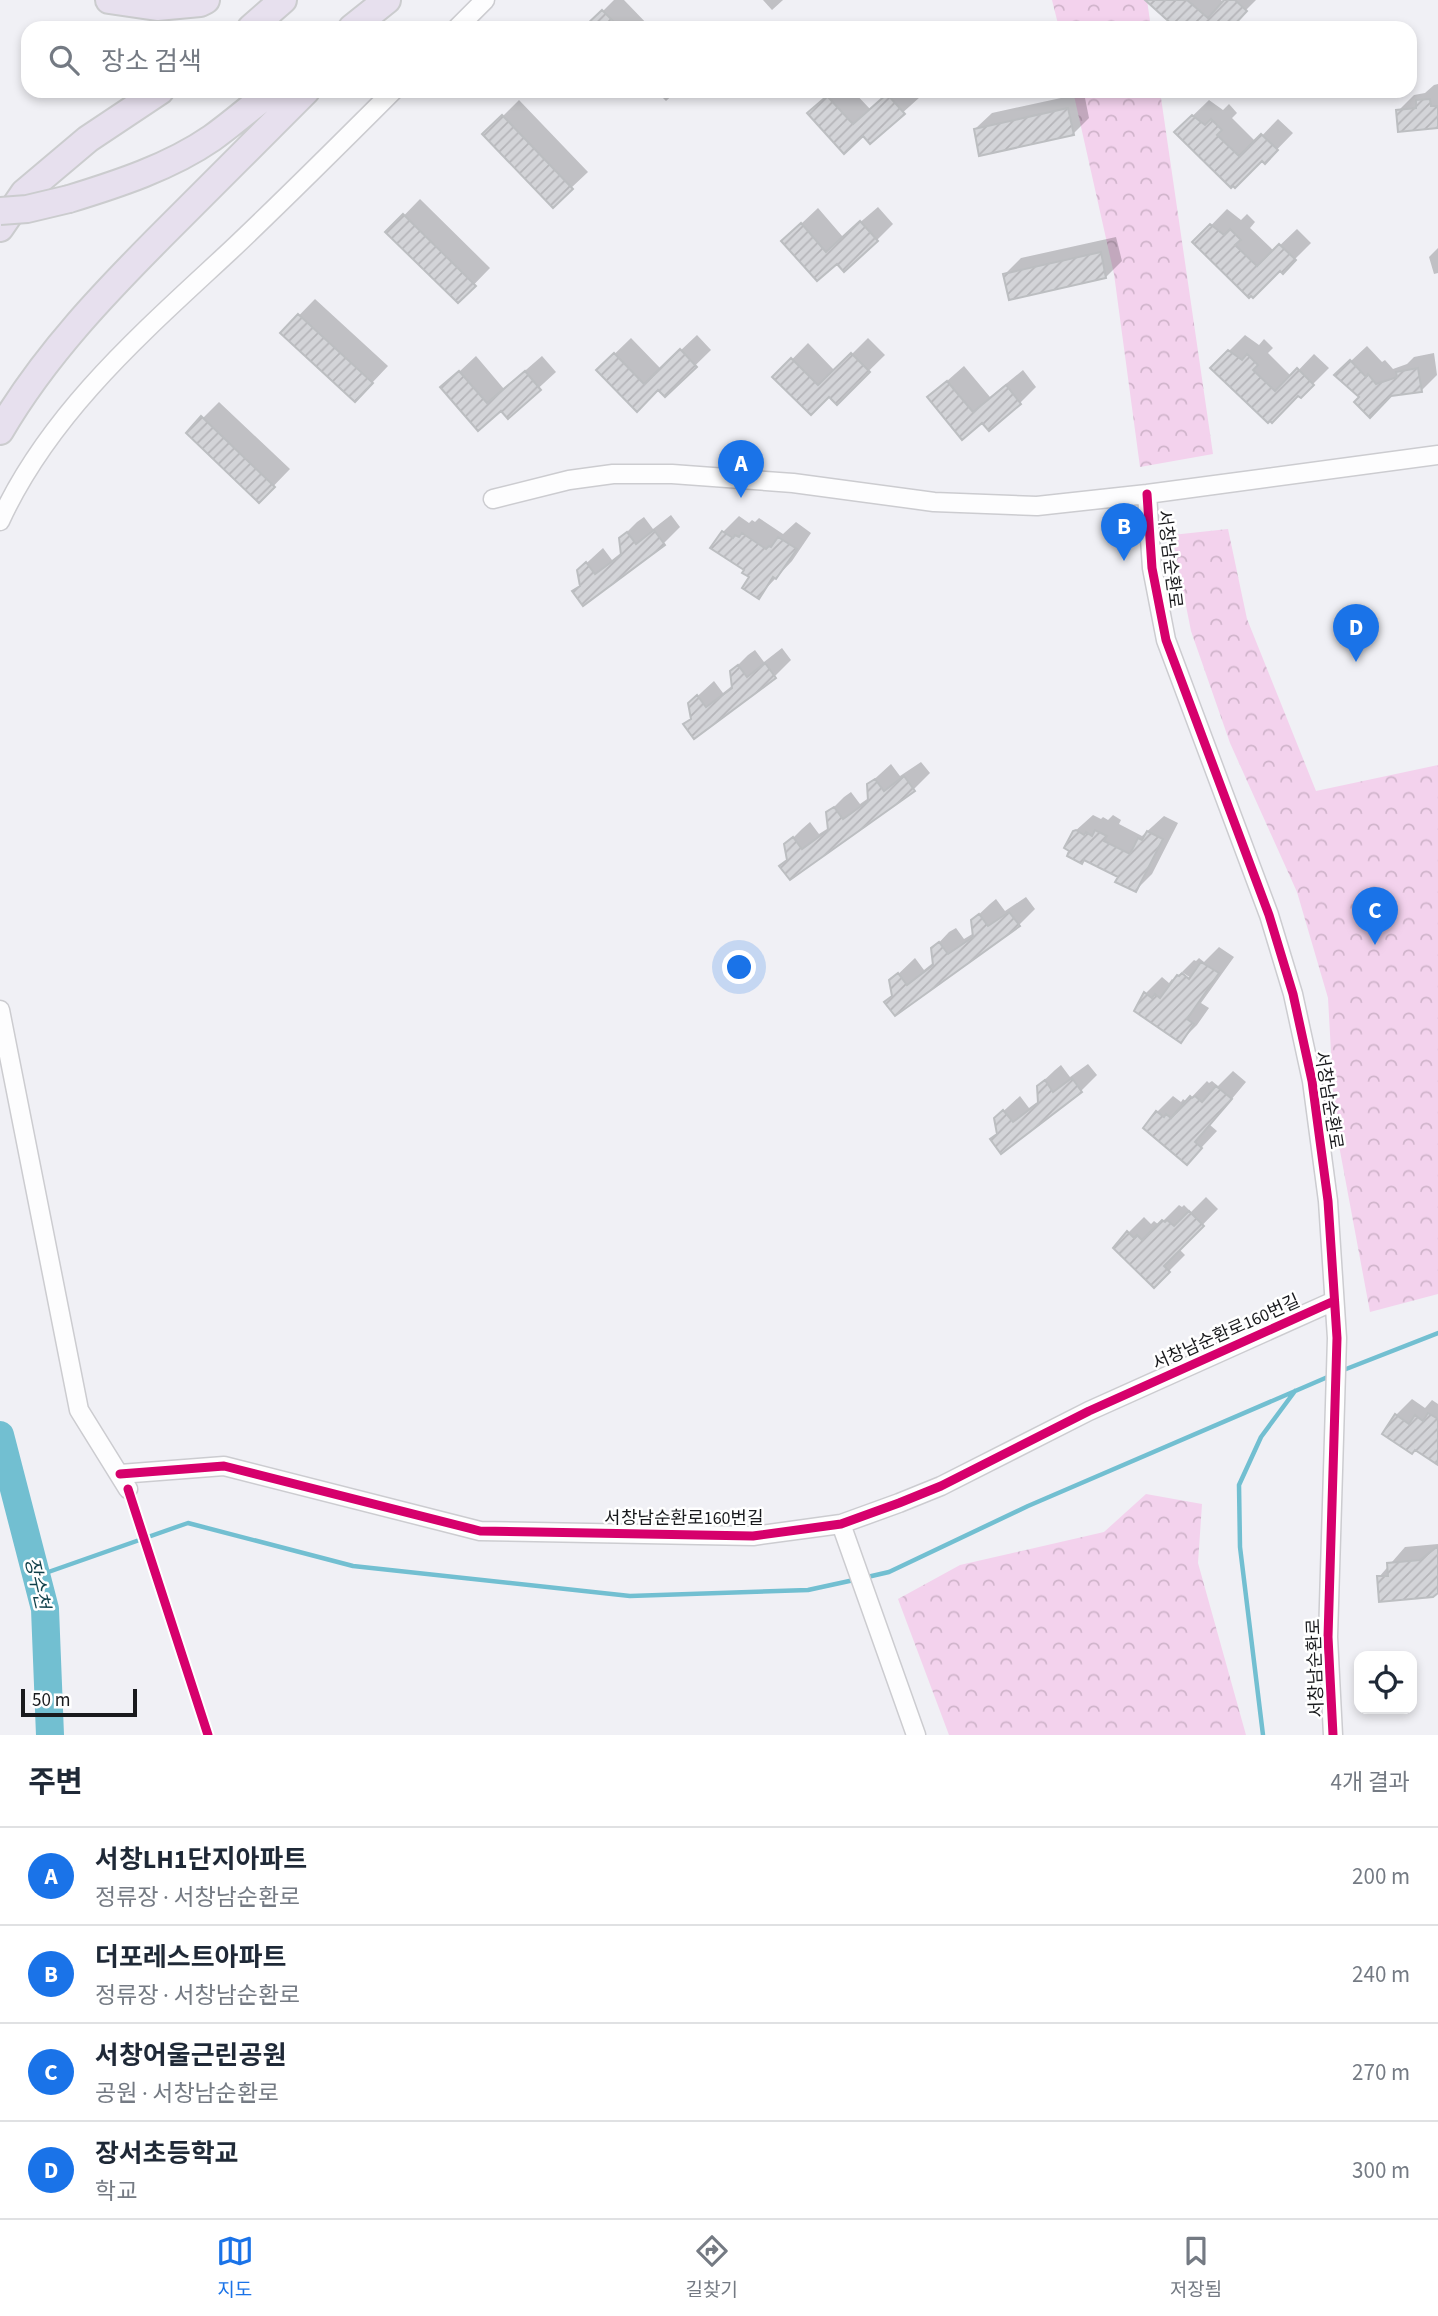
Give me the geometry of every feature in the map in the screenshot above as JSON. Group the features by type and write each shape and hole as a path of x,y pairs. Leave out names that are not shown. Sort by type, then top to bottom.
{"highway":[{"path":"109,0 157,7 200,3 206,0"},
{"path":"259,21 284,0"},
{"path":"361,21 389,0"},
{"path":"374,21 389,0"},
{"path":"0,228 23,193 88,139 150,98"},
{"path":"0,211 27,209 69,199 115,185 164,164 211,138 263,98"},
{"path":"0,431 15,405 64,339 129,268 299,98"}],"street":[{"path":"464,21 485,0"},
{"path":"0,521 36,454 81,396 386,98"},
{"name":"서창남순환로","path":"493,499 569,480 624,474 671,474 793,483 934,502 1037,506 1438,455"},
{"name":"서창남순환로","path":"1147,494 1152,568 1166,640 1269,915 1293,994 1312,1081 1324,1174 1337,1338 1328,1637 1333,1735"},
{"name":"서창남순환로160번길","path":"0,1010 79,1410 124,1481 224,1466 481,1531 753,1536 841,1524 941,1486 1089,1411 1334,1301"},
{"path":"841,1524 916,1735"}],"green space":[{"path":"1052,0 1147,0 1150,21 1057,21"},
{"path":"1075,98 1161,98 1213,454 1140,467 1114,274"},
{"path":"1228,529 1247,619 1316,791 1438,765 1438,1294 1370,1312 1335,1124 1328,998 1297,892 1230,743 1191,631 1172,535"},
{"path":"1146,1494 1202,1504 1198,1563 1246,1735 949,1735 898,1599 960,1565 1104,1532"}],"building":[{"path":"1145,0 1187,0 1208,18 1224,0 1235,0 1247,11 1238,21 1168,21"},
{"path":"602,10 613,21 590,21"},
{"path":"825,98 829,98 853,124 882,98 891,98 905,114 870,144 863,136 844,154 807,113"},
{"path":"1430,99 1431,106 1438,106 1438,128 1398,132 1396,110 1416,108 1416,100"},
{"path":"1068,108 1074,135 979,156 974,129"},
{"path":"502,115 573,189 553,208 482,134"},
{"path":"1192,115 1205,125 1211,119 1222,130 1217,135 1239,156 1261,134 1278,150 1265,164 1262,161 1235,188 1231,188 1174,132"},
{"path":"403,214 476,286 458,303 385,232"},
{"path":"860,221 878,241 844,272 837,264 817,281 781,241 801,223 826,252"},
{"path":"1210,224 1224,235 1230,229 1241,240 1235,245 1257,266 1279,244 1296,260 1283,274 1280,271 1253,298 1249,298 1192,242"},
{"path":"1101,252 1106,278 1009,300 1003,274"},
{"path":"298,314 373,383 355,402 280,333"},
{"path":"680,349 697,367 665,397 658,390 637,412 596,370 614,353 644,384"},
{"path":"1228,350 1242,360 1247,354 1258,365 1253,370 1275,391 1297,368 1314,385 1301,398 1298,396 1272,423 1268,423 1210,368"},
{"path":"851,353 870,372 837,405 829,397 811,415 772,377 791,358 818,385"},
{"path":"1350,360 1376,384 1397,377 1396,372 1418,368 1422,392 1391,396 1370,418 1354,402 1359,397 1334,375"},
{"path":"459,371 487,403 525,371 541,390 508,419 501,411 478,431 440,387"},
{"path":"947,381 973,412 1006,385 1021,404 989,431 982,423 962,440 927,397"},
{"path":"201,416 275,487 259,503 186,433"},
{"path":"654,530 665,545 583,606 572,591 580,586 577,570 586,562 595,574 621,555 619,538 627,532 636,544"},
{"path":"722,531 733,538 742,533 766,549 771,547 778,537 797,549 776,579 773,577 759,599 742,588 749,577 742,573 744,570 710,548"},
{"path":"765,663 776,678 694,739 683,724 691,719 688,703 697,695 706,707 732,688 730,671 738,665 747,677"},
{"path":"904,776 915,791 790,880 779,866 787,860 784,844 793,837 802,849 828,830 826,812 834,807 843,819 868,801 867,784 875,779 884,791"},
{"path":"1076,830 1092,836 1095,830 1107,836 1104,841 1130,854 1138,838 1142,840 1147,831 1163,839 1136,892 1115,882 1118,877 1084,860 1082,864 1067,856 1069,851 1064,848"},
{"path":"1009,912 1020,926 895,1016 884,1002 892,996 889,980 898,973 907,985 933,965 931,948 939,942 948,954 973,937 971,920 979,914 988,926"},
{"path":"1201,962 1219,973 1187,1019 1194,1024 1181,1043 1134,1011 1144,992 1152,998 1155,994 1160,998 1177,975 1182,973 1189,979"},
{"path":"1072,1078 1082,1092 1001,1154 990,1139 997,1134 994,1118 1003,1110 1013,1122 1038,1103 1037,1086 1045,1080 1053,1092"},
{"path":"1216,1086 1232,1099 1195,1142 1202,1148 1187,1165 1143,1128 1156,1111 1171,1118 1190,1096 1195,1096 1202,1102"},
{"path":"1189,1211 1204,1226 1164,1266 1170,1272 1154,1288 1113,1248 1127,1231 1134,1238 1137,1235 1142,1240 1162,1220 1167,1220 1174,1226"},
{"path":"1428,1413 1438,1419 1438,1465 1415,1450 1412,1454 1382,1434 1395,1414 1409,1424 1415,1415 1423,1421"},
{"path":"1438,1546 1438,1593 1433,1597 1379,1602 1377,1576 1388,1576 1387,1563 1420,1560"}],"waterway":[{"path":"1341,1371 1438,1333"},
{"path":"863,1578 889,1572 1028,1506 1330,1376"},
{"path":"1263,1735 1240,1547 1239,1485 1261,1437 1295,1391"},
{"name":"장수천","path":"0,1435 45,1609 50,1735"},
{"path":"37,1576 188,1523 353,1566 630,1596 808,1590 854,1580"}],"cycle path":[{"path":"1147,494 1152,568 1166,640 1269,915 1293,994 1312,1081 1328,1201 1337,1338 1328,1637 1333,1735"},
{"path":"120,1474 224,1466 480,1531 753,1536 841,1524 941,1486 1089,1411 1334,1301"},
{"path":"128,1489 208,1735"}],"place":[{"name":"서창LH1단지아파트","path":"741,498"},
{"name":"더포레스트아파트","path":"1124,561"},
{"name":"장서초등학교","path":"1356,662"},
{"name":"서창어울근린공원","path":"1375,945"}]}
